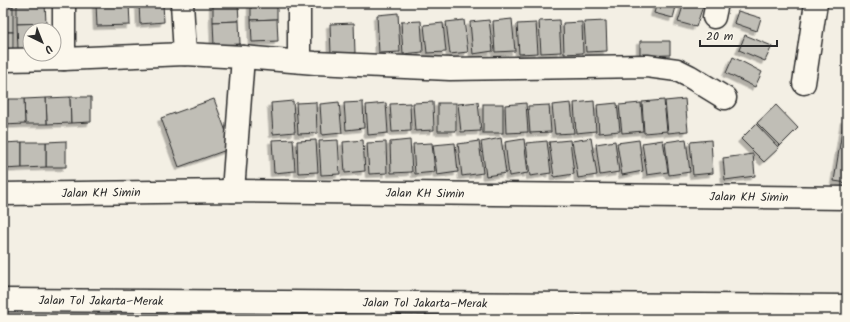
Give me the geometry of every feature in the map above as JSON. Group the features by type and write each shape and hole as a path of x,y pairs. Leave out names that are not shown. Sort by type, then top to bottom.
{"main road":[{"path":"64,3 64,59"},
{"path":"182,3 185,54"},
{"path":"299,3 299,61"},
{"path":"804,83 816,3"},
{"path":"3,60 185,54 244,56 299,61 450,69 647,66 677,70 725,98"},
{"path":"233,191 244,56"},
{"name":"Jalan KH Simin","path":"3,194 233,191 847,198"},
{"name":"Jalan Tol Jakarta–Merak","path":"3,300 847,306"}],"building":[{"path":"3,3 13,3 13,7 3,7"},
{"path":"17,3 45,3 46,22 22,22 22,24 17,24"},
{"path":"96,3 129,3 130,25 97,26"},
{"path":"139,3 163,3 164,22 140,24"},
{"path":"213,3 238,3 239,21 213,22"},
{"path":"251,3 277,3 277,19 251,20"},
{"path":"657,3 677,3 673,18 654,13"},
{"path":"684,3 704,3 696,27 678,22"},
{"path":"3,7 13,7 13,32 3,32"},
{"path":"738,11 761,18 757,31 734,23"},
{"path":"398,13 400,52 379,53 377,15"},
{"path":"277,19 278,41 252,42 251,20"},
{"path":"512,19 515,51 495,52 493,21"},
{"path":"464,20 468,52 450,54 446,22"},
{"path":"489,20 493,51 473,54 470,22"},
{"path":"559,20 561,52 541,53 539,21"},
{"path":"239,21 240,44 214,45 213,22"},
{"path":"421,21 423,52 403,54 401,22"},
{"path":"606,21 607,51 586,52 584,22"},
{"path":"582,22 583,53 564,54 563,23"},
{"path":"354,23 355,53 331,54 330,24"},
{"path":"443,23 446,52 427,53 424,25"},
{"path":"536,23 538,53 519,54 517,24"},
{"path":"17,24 22,24 22,49 18,49"},
{"path":"3,32 13,32 13,56 3,56"},
{"path":"745,35 772,46 765,61 739,50"},
{"path":"640,41 670,41 670,55 640,56"},
{"path":"733,57 762,72 755,87 726,73"},
{"path":"70,97 71,123 47,124 46,98"},
{"path":"70,97 91,97 91,122 71,123"},
{"path":"46,98 47,124 25,124 24,99"},
{"path":"3,99 24,99 25,124 3,125"},
{"path":"214,99 232,148 179,167 161,118"},
{"path":"685,99 688,131 668,133 665,101"},
{"path":"664,100 667,131 644,133 642,102"},
{"path":"293,101 295,132 273,134 271,103"},
{"path":"594,101 596,131 576,133 574,103"},
{"path":"316,102 317,133 298,134 296,103"},
{"path":"339,102 342,133 322,135 320,104"},
{"path":"363,102 364,128 346,130 344,103"},
{"path":"433,102 434,130 415,131 413,103"},
{"path":"478,102 481,131 461,132 458,104"},
{"path":"386,103 388,133 368,135 366,105"},
{"path":"410,103 411,131 392,132 390,104"},
{"path":"438,103 456,103 456,131 438,131"},
{"path":"526,103 528,132 506,133 505,105"},
{"path":"571,103 574,133 555,134 552,105"},
{"path":"617,103 620,131 599,133 597,105"},
{"path":"641,103 643,131 622,133 619,105"},
{"path":"483,104 503,104 503,133 483,133"},
{"path":"549,105 551,132 530,133 528,106"},
{"path":"776,105 798,128 780,146 757,123"},
{"path":"844,119 847,119 847,183 834,181"},
{"path":"756,124 779,148 764,162 741,139"},
{"path":"501,138 506,173 486,176 481,142"},
{"path":"591,138 597,175 578,178 572,141"},
{"path":"293,139 295,171 274,173 272,140"},
{"path":"524,139 528,173 509,176 505,142"},
{"path":"686,139 690,172 669,175 665,142"},
{"path":"316,140 318,172 298,173 297,141"},
{"path":"338,140 340,174 321,175 319,141"},
{"path":"363,140 365,171 345,173 343,142"},
{"path":"410,140 412,172 391,173 390,142"},
{"path":"570,140 574,174 554,177 549,142"},
{"path":"639,140 643,171 622,175 617,143"},
{"path":"663,140 668,172 647,175 642,143"},
{"path":"711,140 713,173 693,175 690,142"},
{"path":"66,141 66,167 46,167 46,142"},
{"path":"479,141 483,173 462,176 458,144"},
{"path":"547,141 551,173 530,176 526,143"},
{"path":"615,141 619,172 600,175 596,144"},
{"path":"22,142 22,168 3,169 3,143"},
{"path":"22,142 46,142 46,167 22,168"},
{"path":"386,142 387,173 369,174 367,143"},
{"path":"432,143 435,172 415,174 413,144"},
{"path":"455,143 458,172 437,175 433,145"},
{"path":"753,154 755,176 725,180 723,158"}]}
